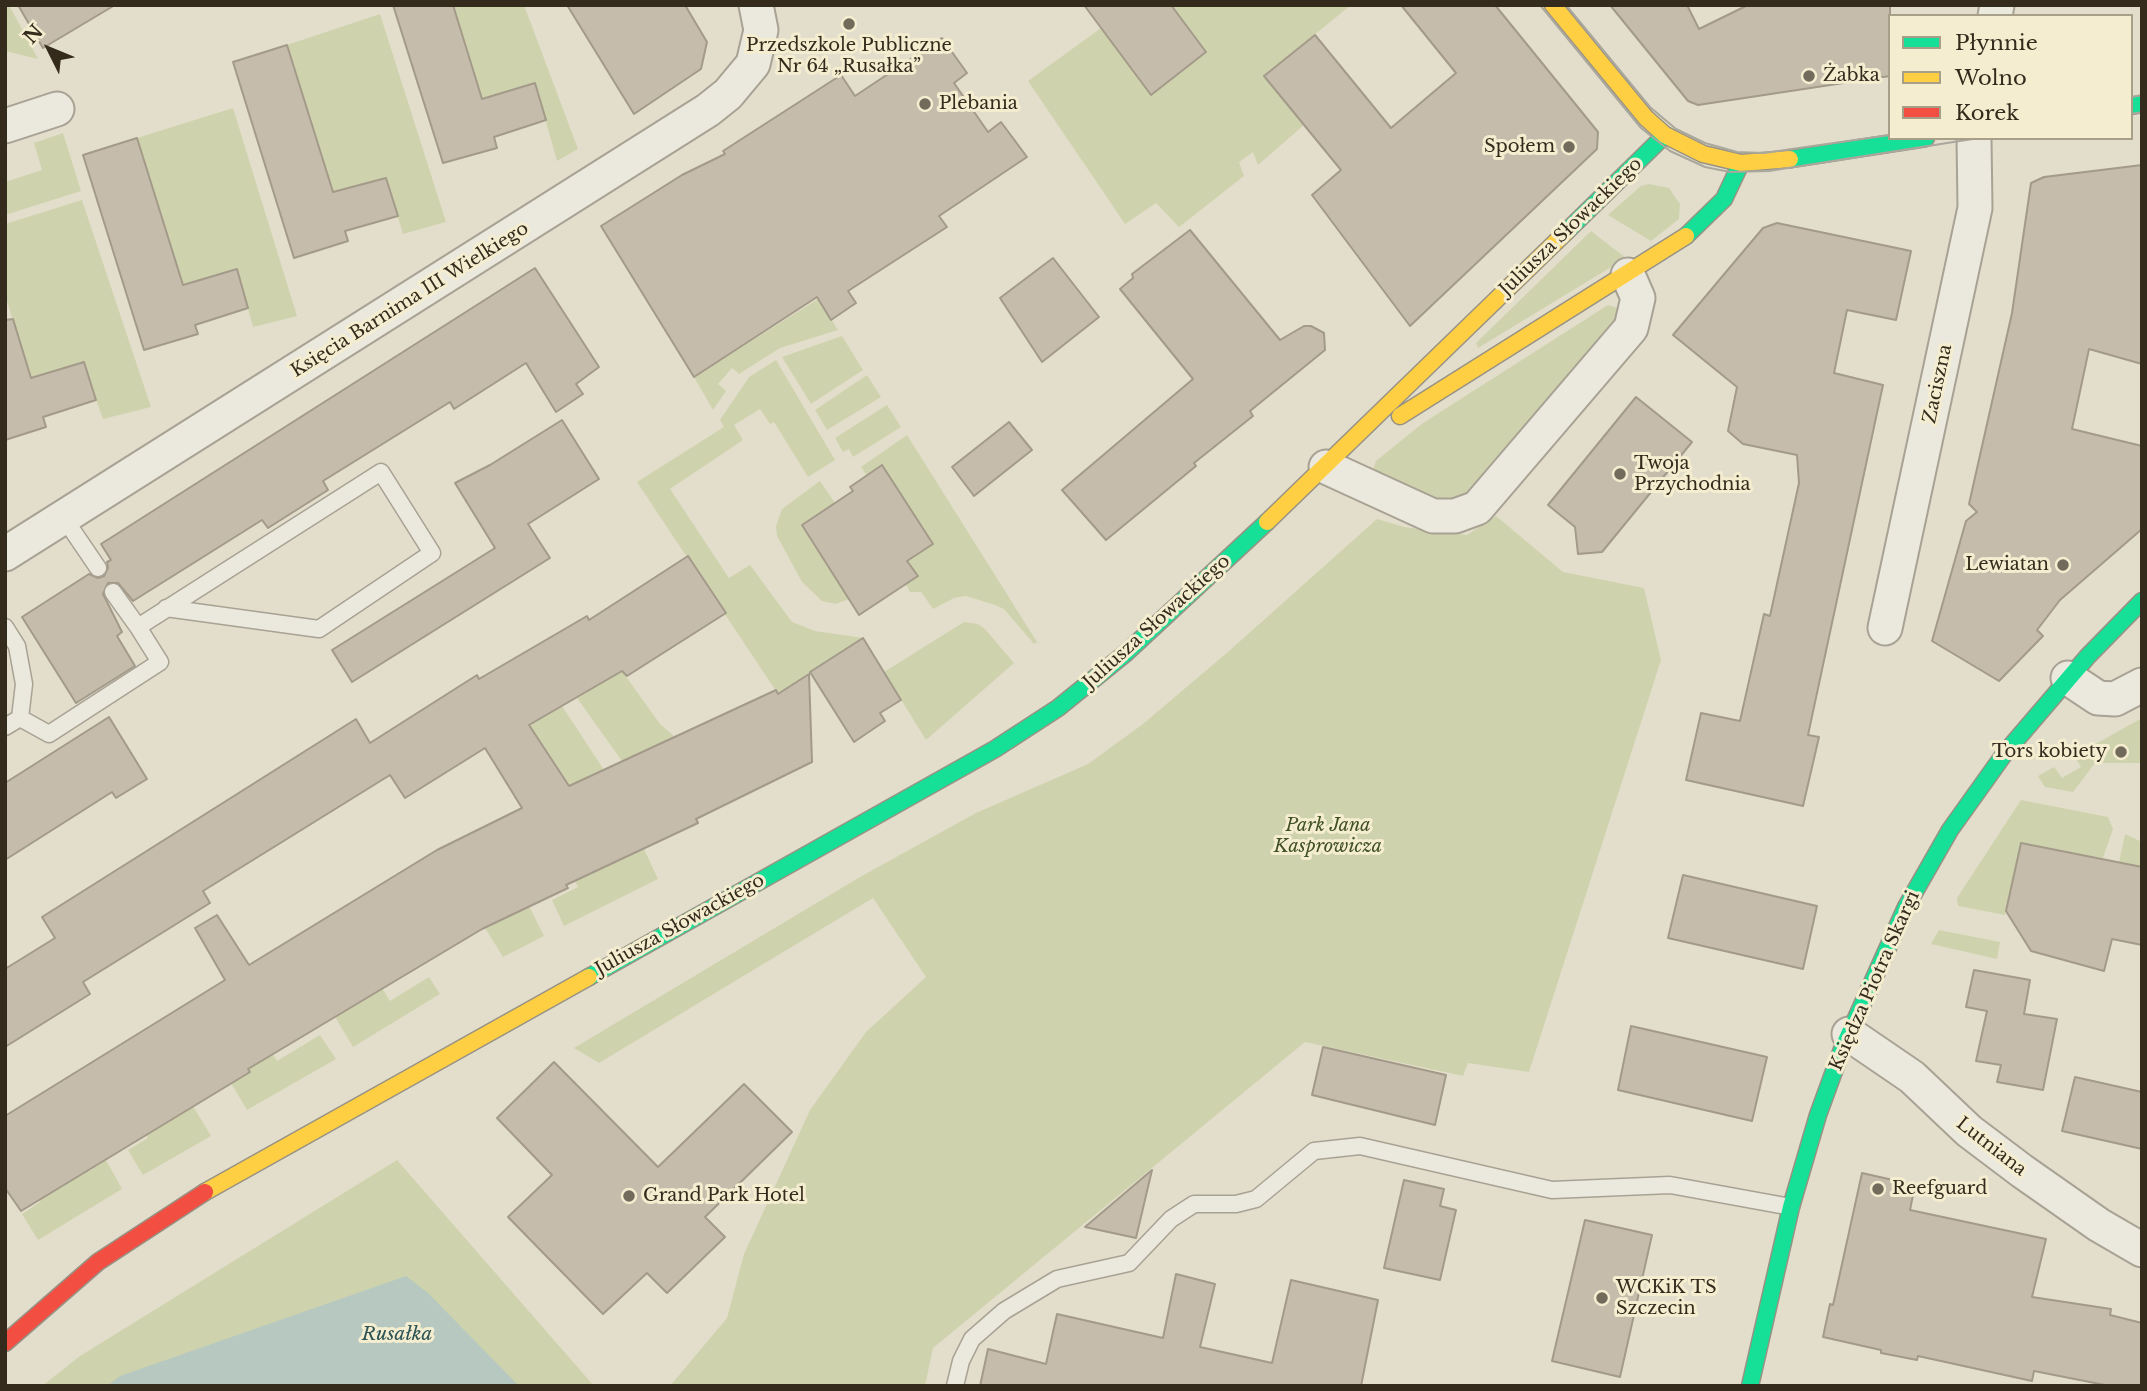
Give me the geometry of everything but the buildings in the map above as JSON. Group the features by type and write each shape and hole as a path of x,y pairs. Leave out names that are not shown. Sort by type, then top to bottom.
{"street":[{"name":"Księcia Barnima III Wielkiego","path":"5,554 708,110 728,94 753,64 761,30 756,5"},
{"path":"1553,5 1646,118 1665,135 1703,154 1741,163 1768,163 1913,140"},
{"path":"5,126 57,109"},
{"name":"Juliusza Słowackiego","path":"5,1343 98,1262 181,1206 995,749 1040,720 1126,653 1326,467 1665,135"},
{"name":"Zaciszna","path":"1885,628 1975,208 1974,140"},
{"name":"Juliusza Słowackiego","path":"1326,467 1390,422 1628,275 1705,222 1724,199 1741,163"},
{"path":"1326,467 1433,516 1455,516 1477,508 1631,328 1638,298 1628,275"},
{"name":"Księdza Piotra Skargi","path":"1750,1386 1791,1207 1821,1108 1849,1034 1906,907 1950,830 2017,738 2068,678 2142,601"},
{"path":"2068,678 2098,698 2115,699 2142,685"},
{"name":"Lutniana","path":"1849,1034 1912,1077 1969,1131 2011,1163 2099,1226 2142,1250"}],"lane":[{"path":"138,627 166,608 381,472 432,553 319,629 166,608"},
{"path":"64,518 98,568"},
{"path":"20,718 49,734 160,662 113,592"},
{"path":"5,627 17,646 24,684 20,718"},
{"path":"5,727 20,718"},
{"path":"955,1386 961,1360 972,1339 1004,1311 1057,1279 1129,1263 1171,1219 1194,1205 1236,1204 1256,1199 1314,1151 1360,1146 1552,1190 1670,1185 1791,1207"}],"green space":[{"path":"5,5 9,5 38,59 5,51"},
{"path":"453,5 524,5 578,149 557,161 535,83 482,99"},
{"path":"1171,5 1351,5 1264,76 1304,125 1258,165 1253,152 1239,162 1244,176 1179,227 1156,203 1125,224 1028,81 1101,28 1151,95 1206,52"},
{"path":"380,14 446,222 403,234 386,178 333,192 287,45"},
{"path":"233,108 297,316 253,327 237,269 183,285 137,138"},
{"path":"63,133 81,191 5,215 5,182 42,170 34,143"},
{"path":"1649,184 1669,188 1680,204 1679,219 1651,241 1608,215 1641,186"},
{"path":"82,200 151,407 103,419 83,362 31,378 5,295 5,224"},
{"path":"1591,231 1626,258 1478,348 1476,343"},
{"path":"818,299 838,330 780,348 739,374 732,368 718,384 726,391 713,410 694,377"},
{"path":"1608,305 1621,309 1623,316 1487,485 1452,506 1373,470 1376,461 1423,423"},
{"path":"842,336 863,370 811,404 782,357"},
{"path":"776,360 835,460 808,477 774,422 770,424 760,409 734,425 743,440 670,489 729,578 750,565 792,622 815,631 863,638 778,694 637,482 724,427 720,420 749,377"},
{"path":"867,375 881,397 827,430 815,410"},
{"path":"887,405 901,427 853,457 849,449 843,452 835,438"},
{"path":"907,435 1037,642 1034,644 1004,609 995,605 966,596 954,598 933,609 921,592 910,592 906,584 917,576 907,561 933,544 870,480 861,467"},
{"path":"820,481 835,503 802,526 849,599 836,604 822,601 802,582 777,536 776,526 782,509"},
{"name":"Park Jana Kasprowicza","path":"1496,516 1563,572 1644,588 1661,660 1529,1072 1468,1063 1463,1076 1305,1042 933,1348 925,1386 670,1386 727,1318 744,1254 810,1110 866,1032 926,977 873,898 599,1063 574,1048 860,877 976,813 1088,764 1143,724 1377,519 1404,527 1467,535"},
{"path":"964,622 978,624 985,629 1014,663 926,740 884,672"},
{"path":"622,671 660,724 675,737 622,761 577,698"},
{"path":"562,706 604,770 569,786 557,768 515,734"},
{"path":"2142,718 2142,763 2095,763 2073,792 2045,787 2038,776 2054,767 2062,778 2081,767 2074,756"},
{"path":"2021,800 2108,817 2113,829 2103,858 2021,844 2005,915 1958,906 1957,898"},
{"path":"2125,834 2142,842 2142,870 2119,862"},
{"path":"644,849 658,879 564,926 552,900 578,887 570,872 608,865"},
{"path":"529,906 544,936 503,957 477,915"},
{"path":"1939,930 2000,942 1997,959 1931,944"},
{"path":"429,977 440,994 353,1047 335,1017 352,1006 376,978 390,1001"},
{"path":"320,1035 336,1059 247,1110 228,1078 250,1072 242,1059 267,1044 277,1061"},
{"path":"193,1106 211,1136 143,1175 128,1150 148,1138 144,1132"},
{"path":"106,1160 122,1189 38,1240 22,1214 40,1202 32,1190 85,1166 89,1171"},
{"path":"397,1160 594,1386 42,1386 80,1356"}],"water":[{"name":"Rusałka","path":"406,1276 428,1293 519,1386 107,1386 120,1376"}],"tram line":[{"path":"1540,5 1641,128 1670,151 1705,167 1730,172 1769,171 1966,140"},
{"path":"1566,5 1650,107 1676,129 1705,143 1737,152 1764,153 1888,135"},
{"path":"2133,97 2142,95"},
{"path":"2133,114 2142,112"}],"traffic: fast":[{"path":"2133,106 2142,104"},
{"path":"1567,231 1665,135"},
{"path":"1790,159 1913,140"},
{"path":"1686,236 1724,199 1741,163"},
{"path":"589,977 995,749 1058,708 1126,653 1267,522"},
{"path":"1750,1386 1791,1207 1818,1115 1841,1052 1906,907 1950,830 2005,753 2088,656 2142,601"}],"traffic: slow":[{"path":"1553,5 1646,118 1665,135 1703,154 1741,163 1790,159"},
{"path":"1267,522 1567,231"},
{"path":"1400,416 1686,236"},
{"path":"205,1192 589,977"}],"traffic: jam":[{"path":"5,1343 98,1262 205,1192"}],"place":[{"name":"Przedszkole Publiczne Nr 64 „Rusałka”","path":"849,24"},
{"name":"Żabka","path":"1809,76"},
{"name":"Plebania","path":"925,104"},
{"name":"Społem","path":"1569,147"},
{"name":"Twoja Przychodnia","path":"1620,474"},
{"name":"Lewiatan","path":"2063,565"},
{"name":"Tors kobiety","path":"2121,752"},
{"name":"Reefguard","path":"1878,1189"},
{"name":"Grand Park Hotel","path":"629,1196"},
{"name":"WCKiK TS Szczecin","path":"1602,1298"}]}
